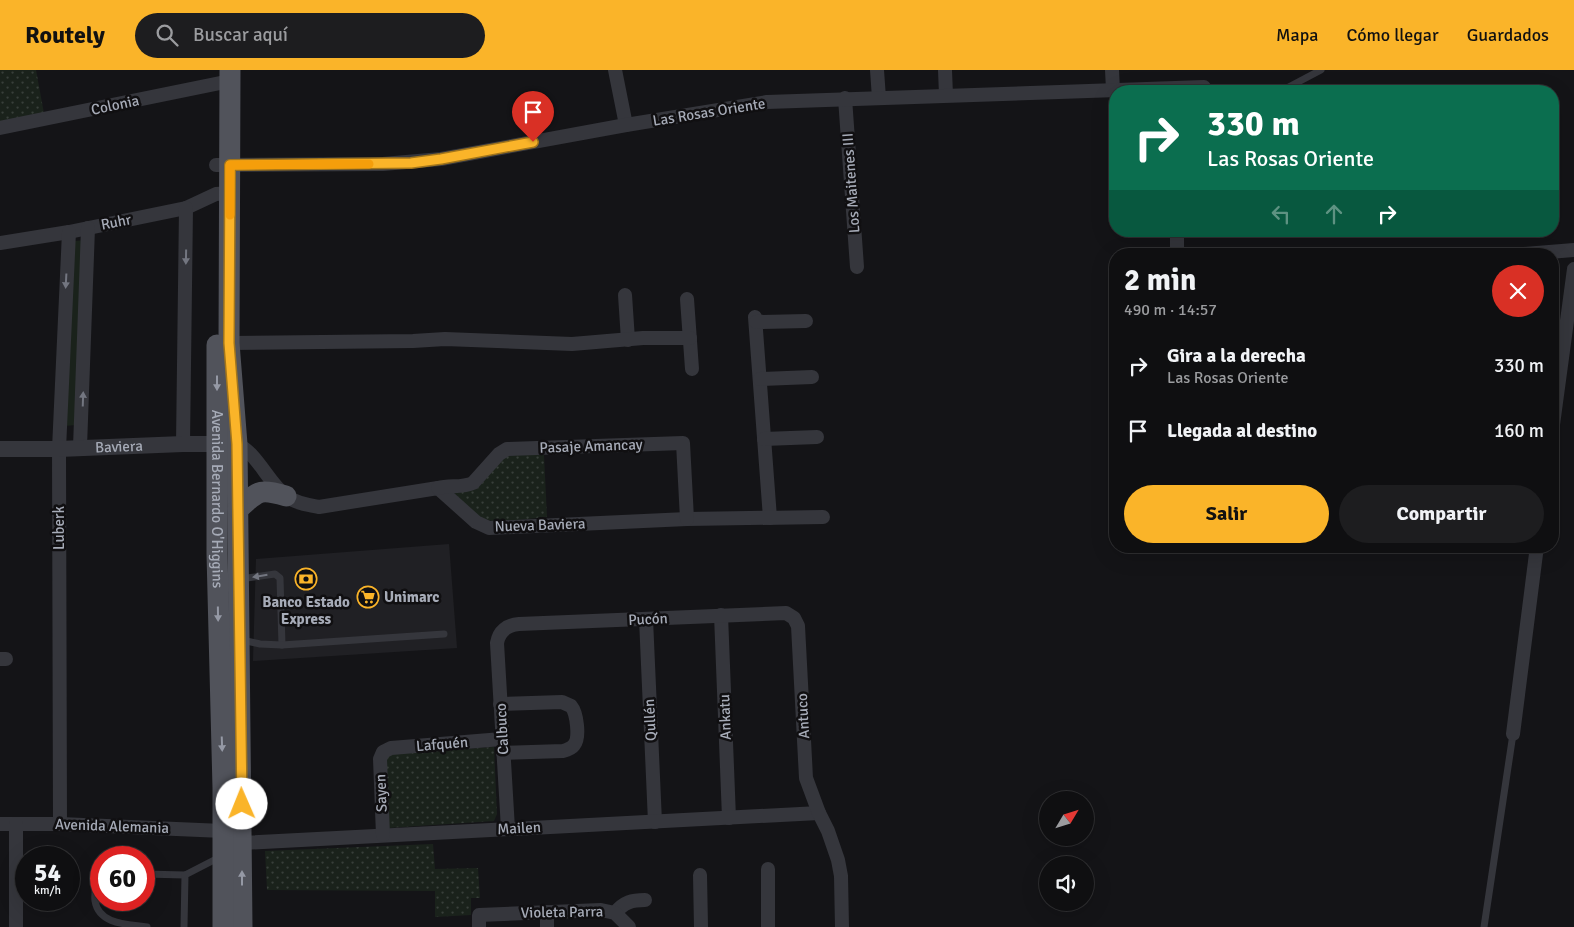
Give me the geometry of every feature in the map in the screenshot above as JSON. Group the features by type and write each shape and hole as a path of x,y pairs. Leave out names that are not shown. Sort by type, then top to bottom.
{"main road":[{"name":"Avenida Bernardo O'Higgins","path":"223,76 229,639 236,851 242,927"},
{"name":"Avenida Bernardo O'Higgins","path":"223,193 229,343 227,444 238,509 239,579 229,639 223,831 236,851 223,927"},
{"path":"238,509 255,494 266,490 286,496"}],"street":[{"path":"615,70 626,125"},
{"path":"877,70 878,98"},
{"path":"945,70 946,95"},
{"path":"1112,70 1113,85"},
{"name":"Colonia","path":"0,128 223,76"},
{"name":"Las Rosas Oriente","path":"223,165 411,163 767,102 1109,90"},
{"name":"Los Maitenes III","path":"845,98 857,267"},
{"name":"Ruhr","path":"0,243 69,232 186,208 223,193"},
{"path":"183,444 186,208"},
{"path":"80,448 88,228"},
{"name":"Luberk","path":"60,824 58,449 69,232"},
{"path":"1559,251 1574,250"},
{"path":"1559,380 1574,269"},
{"path":"625,295 628,340"},
{"path":"687,299 692,369"},
{"path":"770,518 756,319 806,321"},
{"path":"229,343 445,339 572,344 690,338"},
{"path":"760,379 812,377"},
{"path":"764,439 818,437"},
{"name":"Pasaje Amancay","path":"438,488 473,483 499,454 507,449 683,443 687,519"},
{"path":"227,444 248,451 286,496 319,508 438,488"},
{"name":"Baviera","path":"0,449 227,444"},
{"name":"Nueva Baviera","path":"438,488 476,522 489,528 687,519 823,516"},
{"path":"1513,734 1536,553"},
{"name":"Pucón","path":"503,630 513,625 721,615 781,613 794,618"},
{"name":"Ankatu","path":"721,615 729,818"},
{"name":"Antuco","path":"794,618 799,631 806,778 838,860 841,876 842,927"},
{"name":"Qullén","path":"646,619 655,822"},
{"name":"Calbuco","path":"503,630 497,643 508,829"},
{"name":"Lafquén","path":"383,752 391,748 503,746 563,751 570,749 575,744 577,737 575,713 568,704 562,702 500,704"},
{"name":"Sayen","path":"382,835 380,759 383,752"},
{"name":"Mailen","path":"236,851 382,835 819,813"},
{"name":"Avenida Alemania","path":"0,824 60,824 223,831"},
{"path":"16,824 16,927"},
{"path":"768,869 768,927"},
{"path":"700,874 701,927"},
{"name":"Violeta Parra","path":"615,913 629,901 645,900"},
{"name":"Violeta Parra","path":"479,921 547,912 601,910 615,913 629,927"},
{"path":"547,912 548,927"}],"lane":[{"path":"1292,85 1321,70"},
{"path":"239,579 275,574 280,578 282,645"},
{"path":"229,639 282,645 444,634"},
{"path":"1484,927 1513,734"},
{"path":"155,874 184,875 236,851"},
{"path":"184,875 184,927"},
{"path":"99,911 104,917 117,922 147,927"}],"shaded area":[{"path":"0,70 36,70 45,119 0,128"},
{"path":"85,240 77,425 65,426 75,241"},
{"path":"507,455 544,455 547,517 497,522 480,518 453,492 477,489 500,460"},
{"path":"449,544 457,648 253,661 256,559"},
{"path":"494,747 497,814 494,821 388,828 385,758 391,754"},
{"path":"433,844 435,869 478,868 480,898 471,898 471,915 435,917 435,891 267,890 265,851"}],"slow traffic":[{"path":"230,215 230,165 369,164"}],"place":[{"name":"Banco Estado Express","path":"306,579"},
{"name":"Unimarc","path":"368,597"}],"route":[{"path":"242,804 237,444 229,343 230,165 411,163 533,142"}]}
